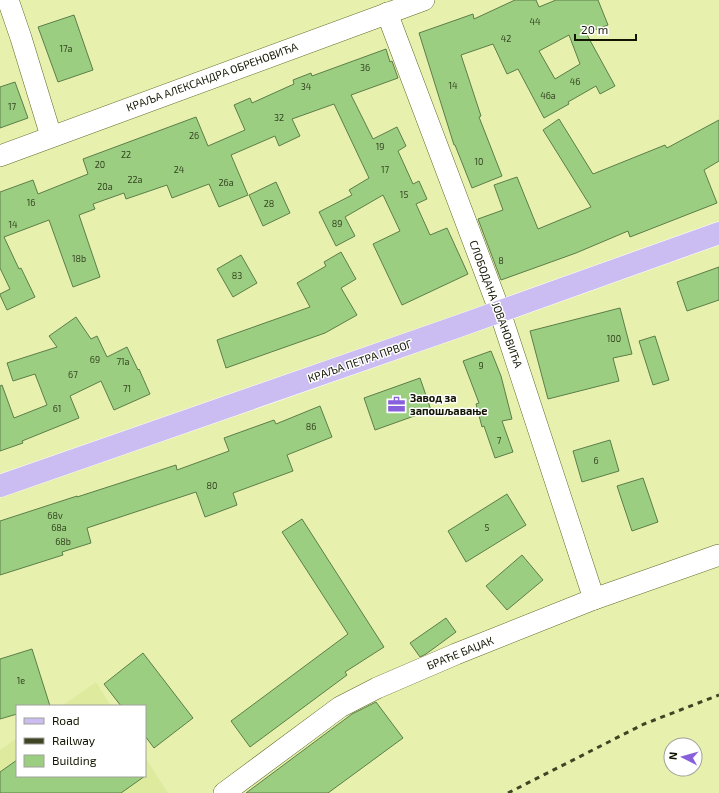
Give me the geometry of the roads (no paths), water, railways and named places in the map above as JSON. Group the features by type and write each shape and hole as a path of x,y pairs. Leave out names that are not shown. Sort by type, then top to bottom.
{"main road":[{"name":"КРАЉА ПЕТРА ПРВОГ","path":"0,486 500,312 719,233"}],"street":[{"path":"8,0 21,38 50,136"},
{"name":"КРАЉА АЛЕКСАНДРА ОБРЕНОВИЋА","path":"0,156 50,136 424,0"},
{"name":"СЛОБОДАНА ЈОВАНОВИЋА","path":"387,13 500,312 594,599"},
{"name":"БРАЋЕ БАЏАК","path":"224,793 340,707 358,697 456,654 594,599 719,555"}],"railway":[{"path":"508,793 644,724 719,695"}],"place":[{"name":"Завод за запошљавање","path":"397,404"}]}
